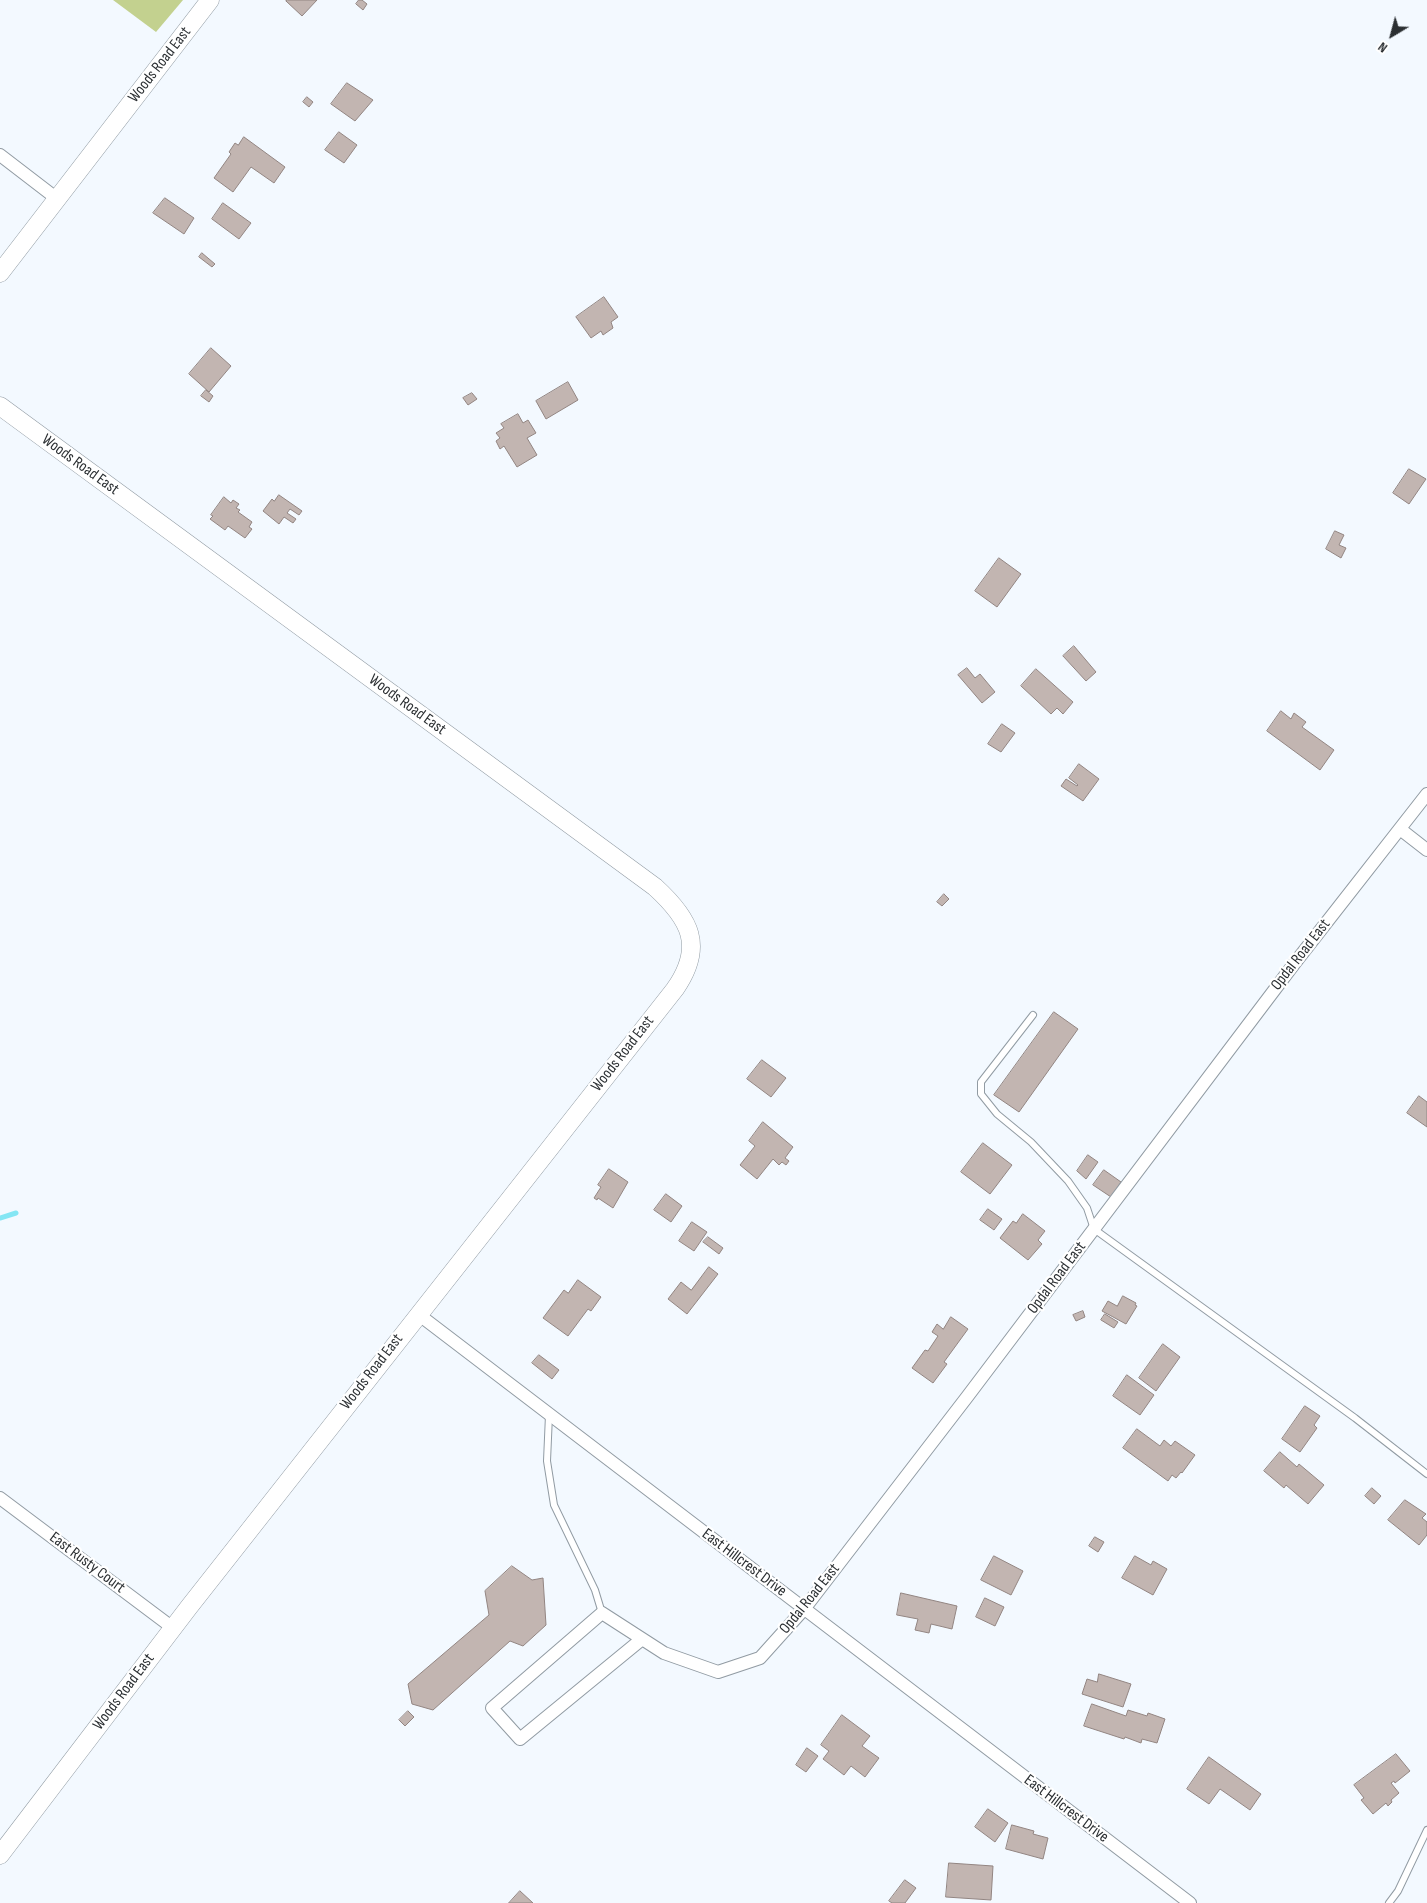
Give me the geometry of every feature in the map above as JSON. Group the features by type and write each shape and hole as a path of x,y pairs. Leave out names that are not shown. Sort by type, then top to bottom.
{"main road":[{"name":"Woods Road East","path":"0,273 210,0"},
{"name":"Woods Road East","path":"0,406 655,887 670,900 682,916 689,929 692,941 690,961 684,977 675,989 173,1628 0,1855"}],"street":[{"path":"0,155 56,198"},
{"name":"Opdal Road East","path":"602,1613 664,1653 718,1672 760,1658 804,1609 1294,964 1427,794"},
{"path":"1400,829 1427,850"},
{"name":"East Hillcrest Drive","path":"418,1314 1190,1903"},
{"name":"East Rusty Court","path":"0,1498 173,1628"},
{"path":"602,1613 492,1708 520,1739 642,1639"}],"lane":[{"path":"1033,1014 981,1082 981,1094 998,1114 1032,1142 1068,1181 1087,1208 1094,1229 1355,1418 1427,1474"},
{"path":"549,1414 547,1461 554,1505 595,1590 602,1613"},
{"path":"1389,1903 1398,1891 1427,1830"}],"green space":[{"path":"113,0 183,0 156,32"}],"building":[{"path":"317,0 302,16 286,1"},
{"path":"359,0 367,4 363,10 356,4"},
{"path":"347,83 373,100 355,121 331,104"},
{"path":"307,97 313,102 309,107 303,102"},
{"path":"339,132 357,145 344,163 325,150"},
{"path":"244,137 285,167 274,183 251,167 233,192 214,178 231,154 229,152 235,143 238,145"},
{"path":"165,198 194,218 184,234 153,213"},
{"path":"223,203 251,223 239,239 212,219"},
{"path":"202,253 215,264 212,267 199,257"},
{"path":"604,297 618,317 611,322 613,328 603,335 601,331 591,338 576,317"},
{"path":"211,348 231,366 209,392 189,374"},
{"path":"568,382 578,400 546,419 536,401"},
{"path":"206,390 213,396 209,402 201,396"},
{"path":"472,393 477,399 468,405 463,398"},
{"path":"518,414 523,423 528,420 536,433 527,438 537,455 517,467 504,446 500,449 496,441 500,438 496,433 504,428 501,424"},
{"path":"1409,469 1426,479 1409,504 1393,493"},
{"path":"279,495 302,511 299,515 290,509 287,513 296,519 293,523 284,517 279,524 263,511 272,499 274,501"},
{"path":"224,497 231,503 233,500 239,504 236,508 240,510 238,512 252,522 249,527 252,529 245,538 228,526 225,530 210,519"},
{"path":"1335,531 1344,535 1339,545 1346,548 1341,558 1326,549"},
{"path":"999,558 1021,574 997,607 975,591"},
{"path":"1074,646 1096,672 1086,681 1063,656"},
{"path":"967,668 975,678 980,674 995,692 982,703 958,675"},
{"path":"1036,669 1073,702 1063,714 1057,708 1051,714 1021,686"},
{"path":"1281,711 1291,719 1294,713 1306,722 1302,727 1334,750 1320,770 1267,731"},
{"path":"1002,724 1015,733 1001,752 988,744"},
{"path":"1079,764 1099,779 1083,801 1061,786 1066,779 1078,785 1069,778"},
{"path":"944,894 949,899 942,906 937,902"},
{"path":"1054,1012 1078,1029 1019,1112 994,1095"},
{"path":"762,1060 786,1078 771,1097 747,1079"},
{"path":"1419,1096 1427,1102 1427,1127 1407,1113"},
{"path":"763,1122 793,1147 785,1158 789,1161 786,1165 782,1162 779,1165 773,1159 757,1179 740,1165 755,1146 749,1141"},
{"path":"983,1143 1012,1165 990,1194 961,1172"},
{"path":"1088,1155 1098,1162 1086,1179 1077,1171"},
{"path":"609,1169 628,1182 613,1208 598,1198 597,1200 594,1198 601,1187 598,1185"},
{"path":"1104,1170 1121,1182 1111,1197 1093,1185"},
{"path":"666,1194 682,1206 671,1222 654,1210"},
{"path":"988,1209 1002,1219 994,1230 980,1220"},
{"path":"1023,1214 1045,1231 1038,1240 1042,1244 1028,1260 1000,1238 1013,1221 1016,1223"},
{"path":"692,1222 707,1232 694,1251 679,1241"},
{"path":"708,1237 723,1248 719,1254 703,1242"},
{"path":"709,1267 718,1274 687,1314 668,1299 681,1282 691,1290"},
{"path":"578,1280 601,1297 591,1311 588,1309 568,1336 543,1318 564,1290 568,1293"},
{"path":"1123,1296 1136,1303 1135,1305 1137,1306 1126,1324 1102,1311 1108,1301 1117,1306"},
{"path":"1083,1311 1085,1317 1076,1321 1073,1315"},
{"path":"1105,1314 1118,1322 1114,1328 1101,1320"},
{"path":"951,1317 968,1329 944,1362 947,1364 933,1383 912,1368 925,1350 928,1351 938,1336 932,1332 937,1324 943,1329"},
{"path":"1163,1344 1180,1357 1156,1391 1139,1378"},
{"path":"539,1355 559,1370 552,1379 532,1363"},
{"path":"1127,1375 1154,1395 1140,1415 1113,1396"},
{"path":"1305,1406 1320,1416 1314,1425 1317,1428 1300,1452 1282,1439"},
{"path":"1137,1429 1160,1446 1164,1440 1171,1446 1175,1441 1195,1455 1182,1473 1176,1478 1172,1475 1168,1481 1123,1448"},
{"path":"1280,1452 1297,1467 1299,1464 1324,1485 1308,1504 1286,1485 1284,1488 1264,1471"},
{"path":"1372,1488 1381,1496 1374,1504 1365,1496"},
{"path":"1405,1500 1426,1514 1422,1518 1427,1522 1427,1535 1419,1545 1388,1520"},
{"path":"1095,1537 1104,1542 1098,1552 1089,1546"},
{"path":"994,1556 1023,1571 1011,1595 981,1580"},
{"path":"1135,1556 1151,1565 1153,1561 1167,1569 1153,1595 1122,1578"},
{"path":"512,1566 532,1580 543,1578 546,1625 523,1646 510,1641 433,1710 412,1704 408,1684 489,1615 485,1591"},
{"path":"901,1593 957,1606 952,1629 931,1624 929,1633 915,1630 918,1619 897,1615"},
{"path":"985,1598 1004,1607 995,1626 976,1617"},
{"path":"1099,1674 1131,1684 1123,1707 1082,1694 1087,1679 1097,1682"},
{"path":"1092,1704 1126,1716 1128,1710 1147,1716 1148,1713 1165,1719 1157,1743 1142,1739 1141,1743 1084,1726"},
{"path":"408,1711 414,1717 405,1726 399,1720"},
{"path":"842,1715 870,1736 862,1746 879,1758 865,1777 851,1766 844,1775 823,1759 829,1751 821,1745"},
{"path":"807,1748 818,1756 806,1772 796,1765"},
{"path":"1396,1754 1410,1771 1395,1783 1394,1781 1391,1783 1399,1793 1391,1800 1392,1802 1388,1806 1386,1803 1373,1814 1361,1800 1364,1798 1354,1785"},
{"path":"1209,1757 1261,1794 1250,1810 1220,1789 1209,1804 1187,1789"},
{"path":"988,1809 1008,1823 995,1842 975,1827"},
{"path":"1012,1825 1034,1831 1033,1834 1048,1838 1043,1859 1006,1849"},
{"path":"949,1863 993,1866 991,1900 946,1897"},
{"path":"905,1880 916,1888 905,1903 892,1903 889,1901"},
{"path":"520,1891 533,1903 509,1903"}],"waterway":[{"path":"0,1218 16,1213"}]}
